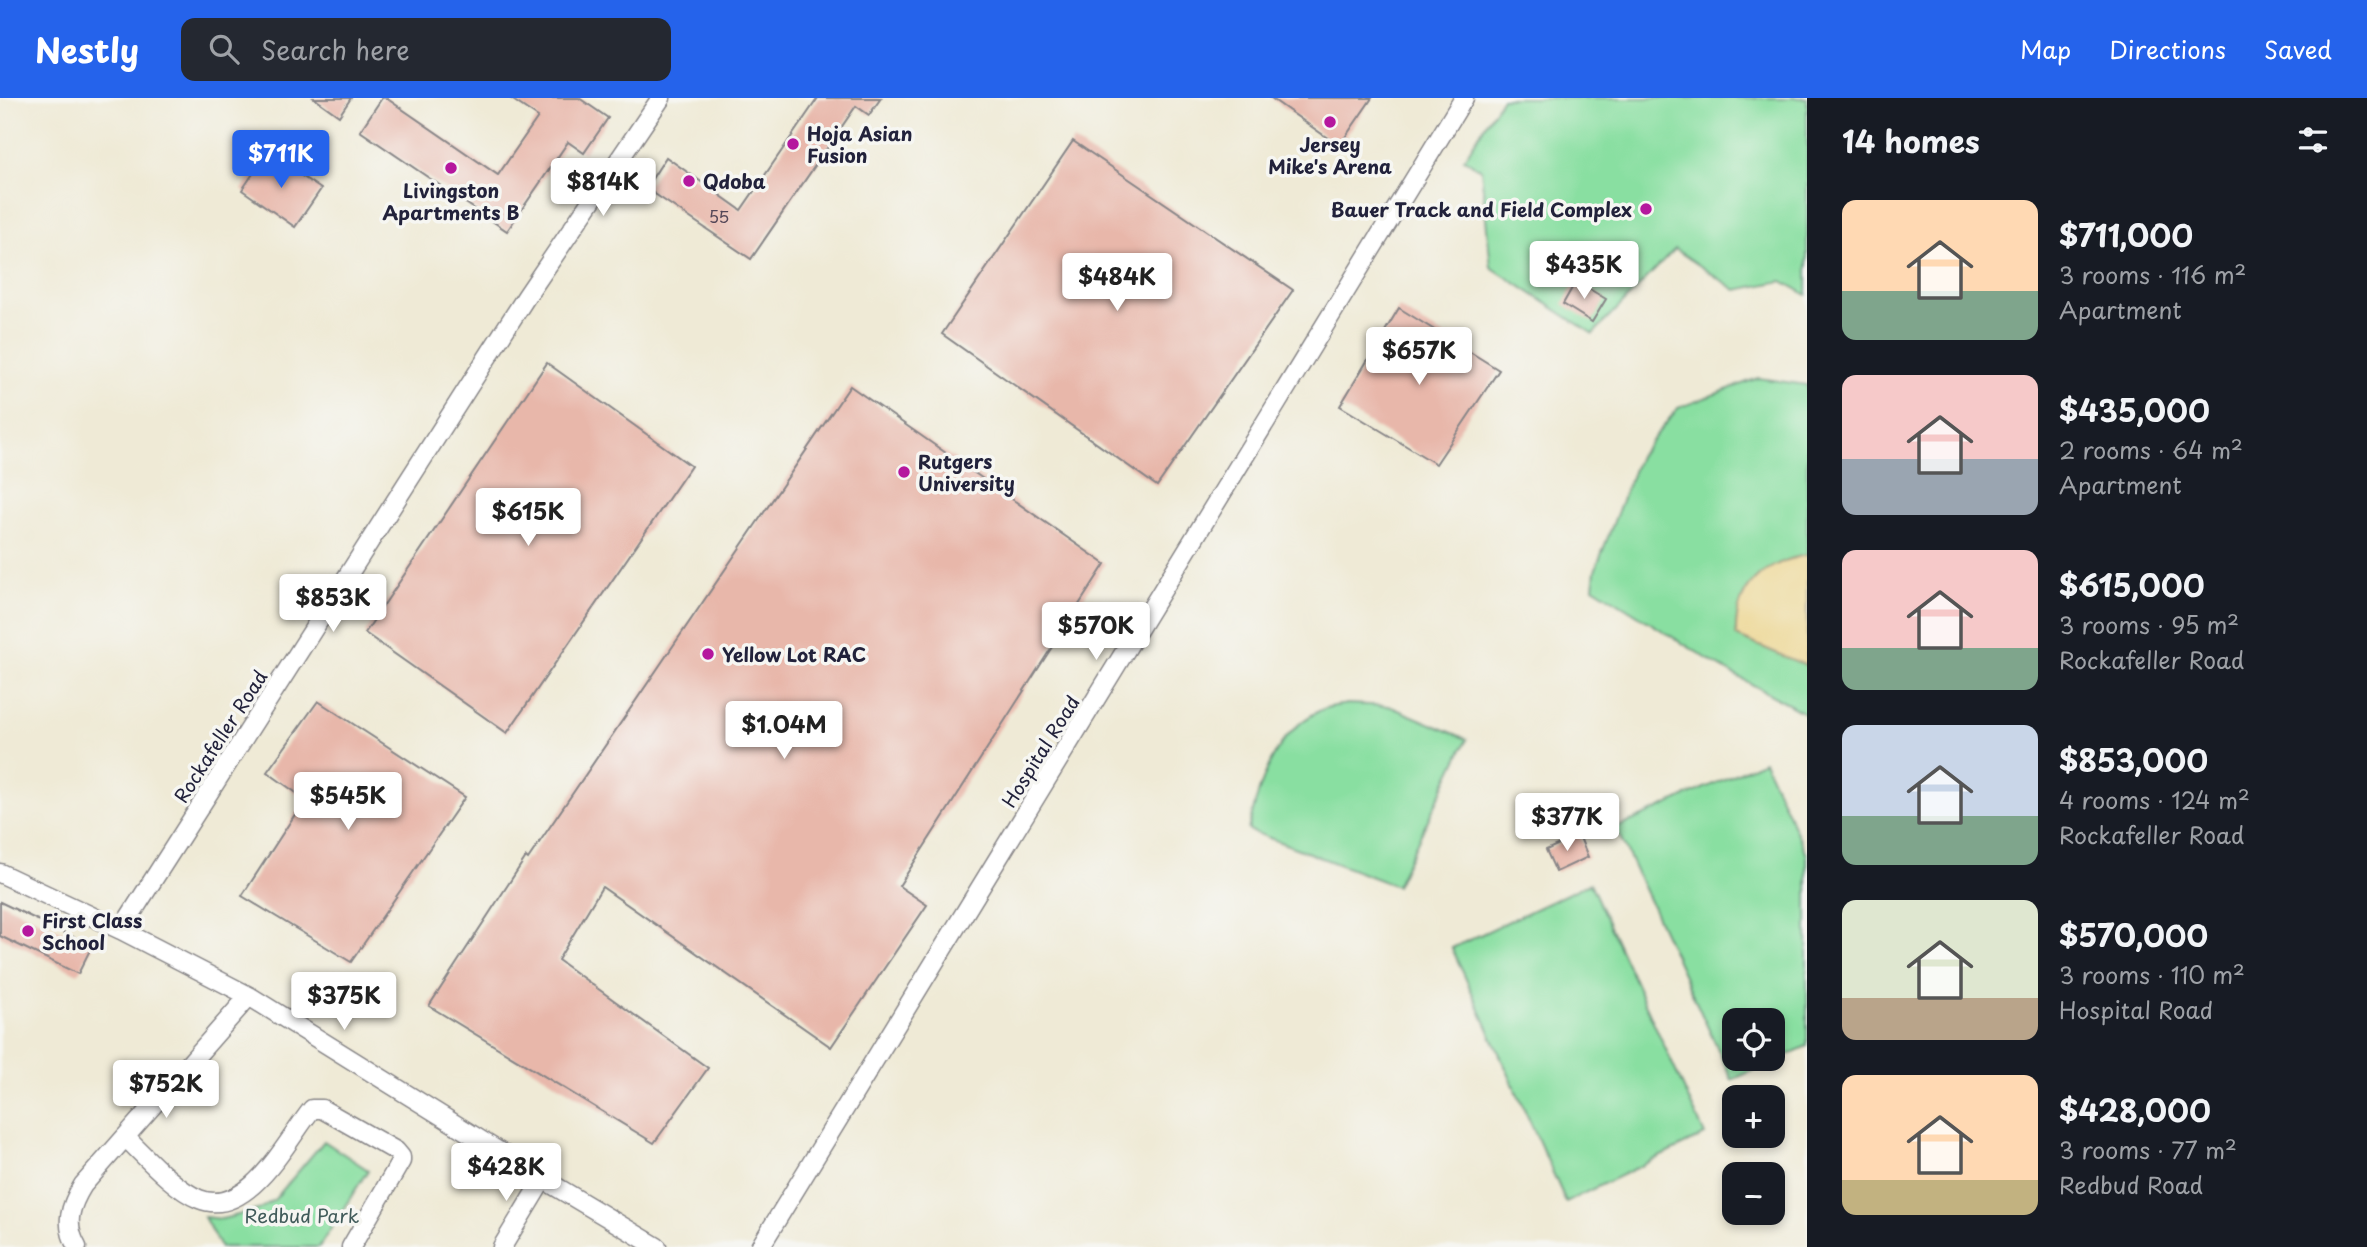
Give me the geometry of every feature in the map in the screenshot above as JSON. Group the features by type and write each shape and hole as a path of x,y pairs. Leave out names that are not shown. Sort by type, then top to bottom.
{"street":[{"name":"Rockafeller Road","path":"121,930 513,316 660,98"},
{"name":"Hospital Road","path":"760,1247 1464,98"},
{"path":"0,873 121,930 249,996 657,1247"},
{"path":"77,1247 69,1226 69,1211 83,1185 249,996"},
{"path":"125,1137 184,1190 200,1200 226,1202 243,1193 262,1176 312,1109 322,1109 401,1157 351,1247"},
{"path":"502,1247 543,1179"}],"green space":[{"name":"Bauer Track and Field Complex","path":"1502,98 1807,98 1807,295 1782,281 1736,290 1675,249 1593,334 1491,267 1481,169 1464,159"},
{"path":"1758,378 1807,385 1807,721 1806,714 1722,668 1593,587 1595,571 1639,456 1678,408"},
{"path":"1347,704 1389,706 1467,739 1396,886 1248,830 1271,761 1291,732 1324,709"},
{"path":"1764,761 1807,855 1807,1046 1785,1056 1785,1008 1722,1008 1722,1058 1616,828"},
{"path":"1590,883 1705,1135 1566,1202 1452,948"},
{"path":"1728,1071 1752,1071 1732,1080"},
{"name":"Redbud Park","path":"324,1141 368,1170 319,1247 220,1247 204,1217 222,1219 258,1210 275,1199"}],"sand":[{"path":"1807,555 1807,666 1736,636 1740,604 1754,580 1777,564"}],"building":[{"path":"314,98 351,98 339,116"},
{"name":"Livingston Apartments B","path":"382,98 386,98 498,175 538,117 510,98 579,98 608,118 584,153 568,142 507,231 360,131"},
{"path":"818,98 881,98 869,115 856,106 751,259 646,188 666,157 741,210"},
{"name":"Jersey Mike's Arena","path":"1271,98 1372,98 1339,146"},
{"path":"1073,141 1293,290 1157,486 942,334"},
{"path":"267,153 321,189 295,227 242,190"},
{"path":"1576,281 1606,299 1592,322 1563,304"},
{"path":"1399,308 1499,370 1436,464 1340,406"},
{"path":"547,363 691,466 507,733 365,633"},
{"path":"850,386 1105,564 899,886 927,905 831,1047 602,887 558,960 708,1068 654,1143 429,1006 526,857 528,859"},
{"path":"318,701 465,797 351,962 242,896 305,799 267,772"},
{"path":"1579,835 1588,857 1556,872 1546,850"},
{"path":"0,902 92,946 78,974 0,936"}],"place":[{"name":"Jersey Mike's Arena","path":"1330,122"},
{"name":"Hoja Asian Fusion","path":"793,144"},
{"name":"Livingston Apartments B","path":"451,168"},
{"name":"Qdoba","path":"689,181"},
{"name":"Bauer Track and Field Complex","path":"1646,209"},
{"name":"Rutgers University","path":"904,472"},
{"name":"Yellow Lot RAC","path":"708,654"},
{"name":"First Class School","path":"28,931"}]}
